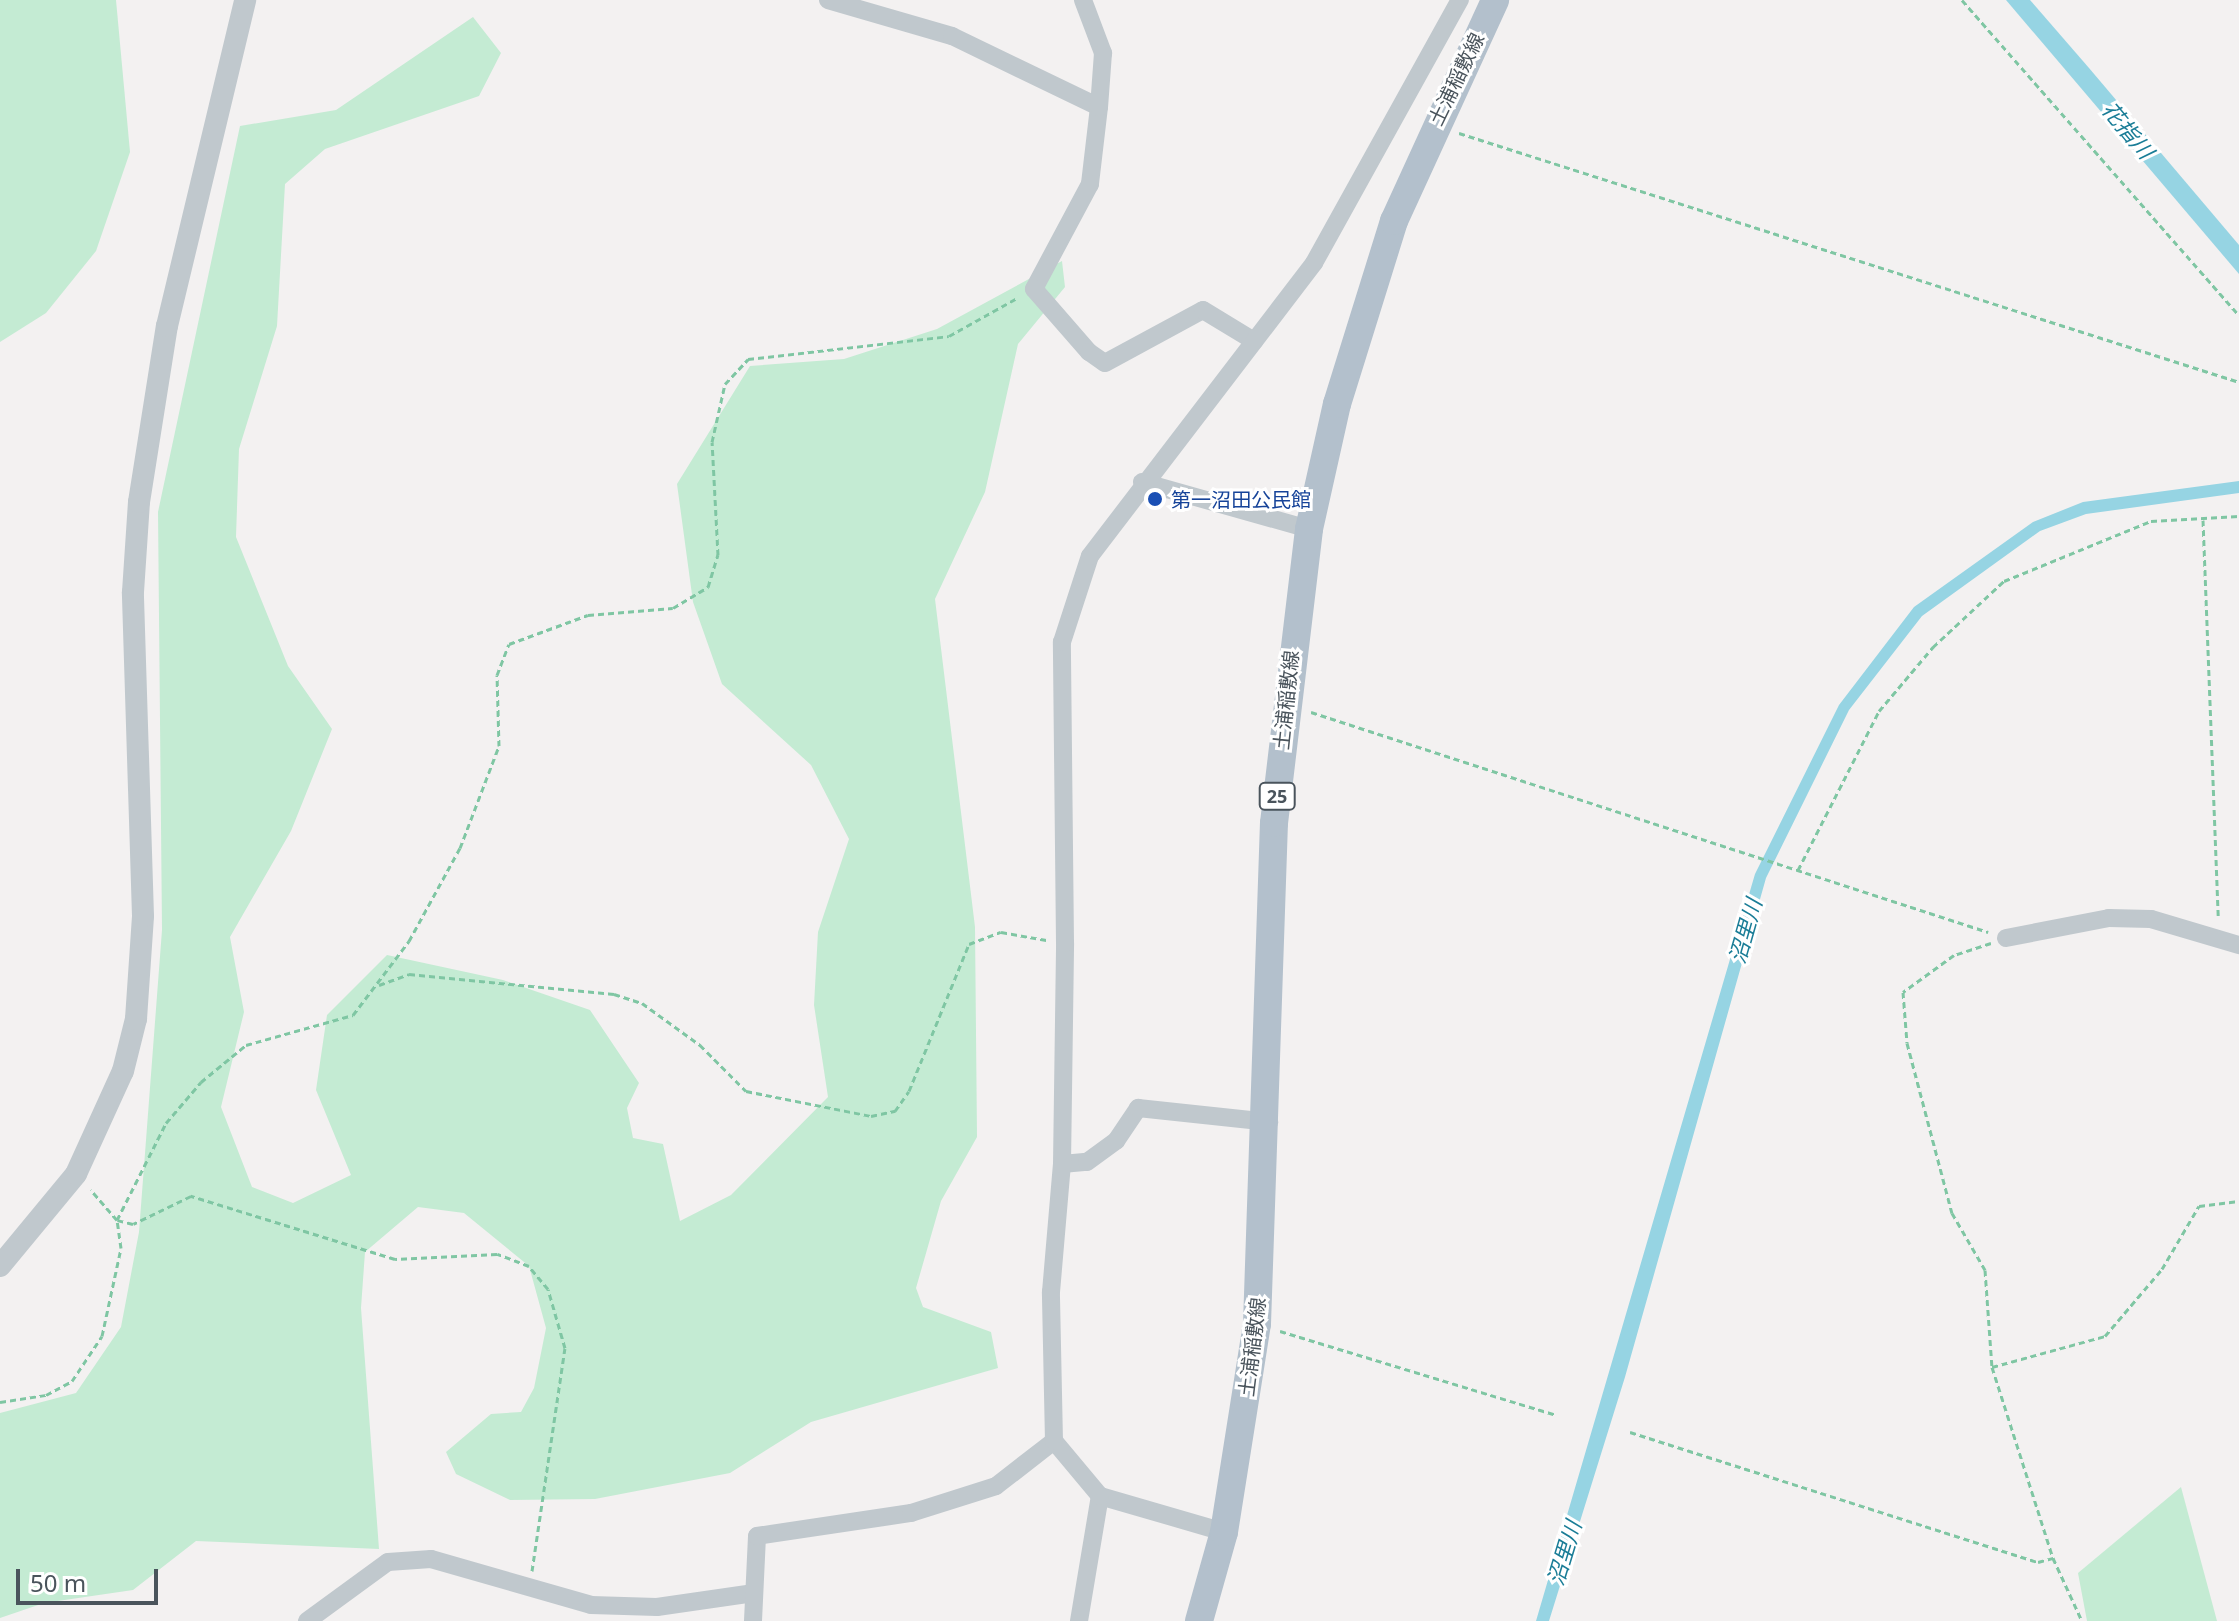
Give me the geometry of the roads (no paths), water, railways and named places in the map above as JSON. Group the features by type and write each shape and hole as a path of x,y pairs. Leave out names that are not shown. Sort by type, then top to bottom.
{"main road":[{"name":"土浦稲敷線","path":"1199,1621 1224,1532 1257,1324 1269,1122 1284,703 1309,529 1337,404 1433,124 1495,0"}],"street":[{"path":"0,1266 76,1174 123,1071 136,1019 143,916 133,592 139,502 167,326 245,0"},
{"path":"828,0 952,36 1099,107"},
{"path":"1083,0 1103,53 1090,184 1034,289 1105,363 1203,310 1254,341"},
{"path":"1224,1532 1100,1496 1054,1441 1051,1292 1062,1164 1065,943 1062,642 1090,556 1142,482 1254,341 1338,226 1460,0"},
{"path":"1142,482 1309,529"},
{"path":"2006,938 2109,918 2151,919 2239,945"},
{"path":"1062,1164 1087,1162 1116,1141 1138,1108 1269,1122"},
{"path":"753,1621 757,1536 911,1513 996,1486 1054,1441"},
{"path":"1079,1621 1100,1496"},
{"path":"307,1621 388,1562 431,1559 530,1582 591,1605 657,1607 754,1593"}],"water":[{"name":"花指川","path":"2006,0 2030,0 2089,68 2239,245 2239,274"},
{"name":"沼里川","path":"2239,481 2239,493 2086,514 2040,531 1922,616 1849,710 1766,878 1625,1377 1549,1621 1536,1621 1755,874 1839,705 1914,607 2033,522 2083,502"}],"place":[{"name":"第一沼田公民館","path":"1155,499"}]}
